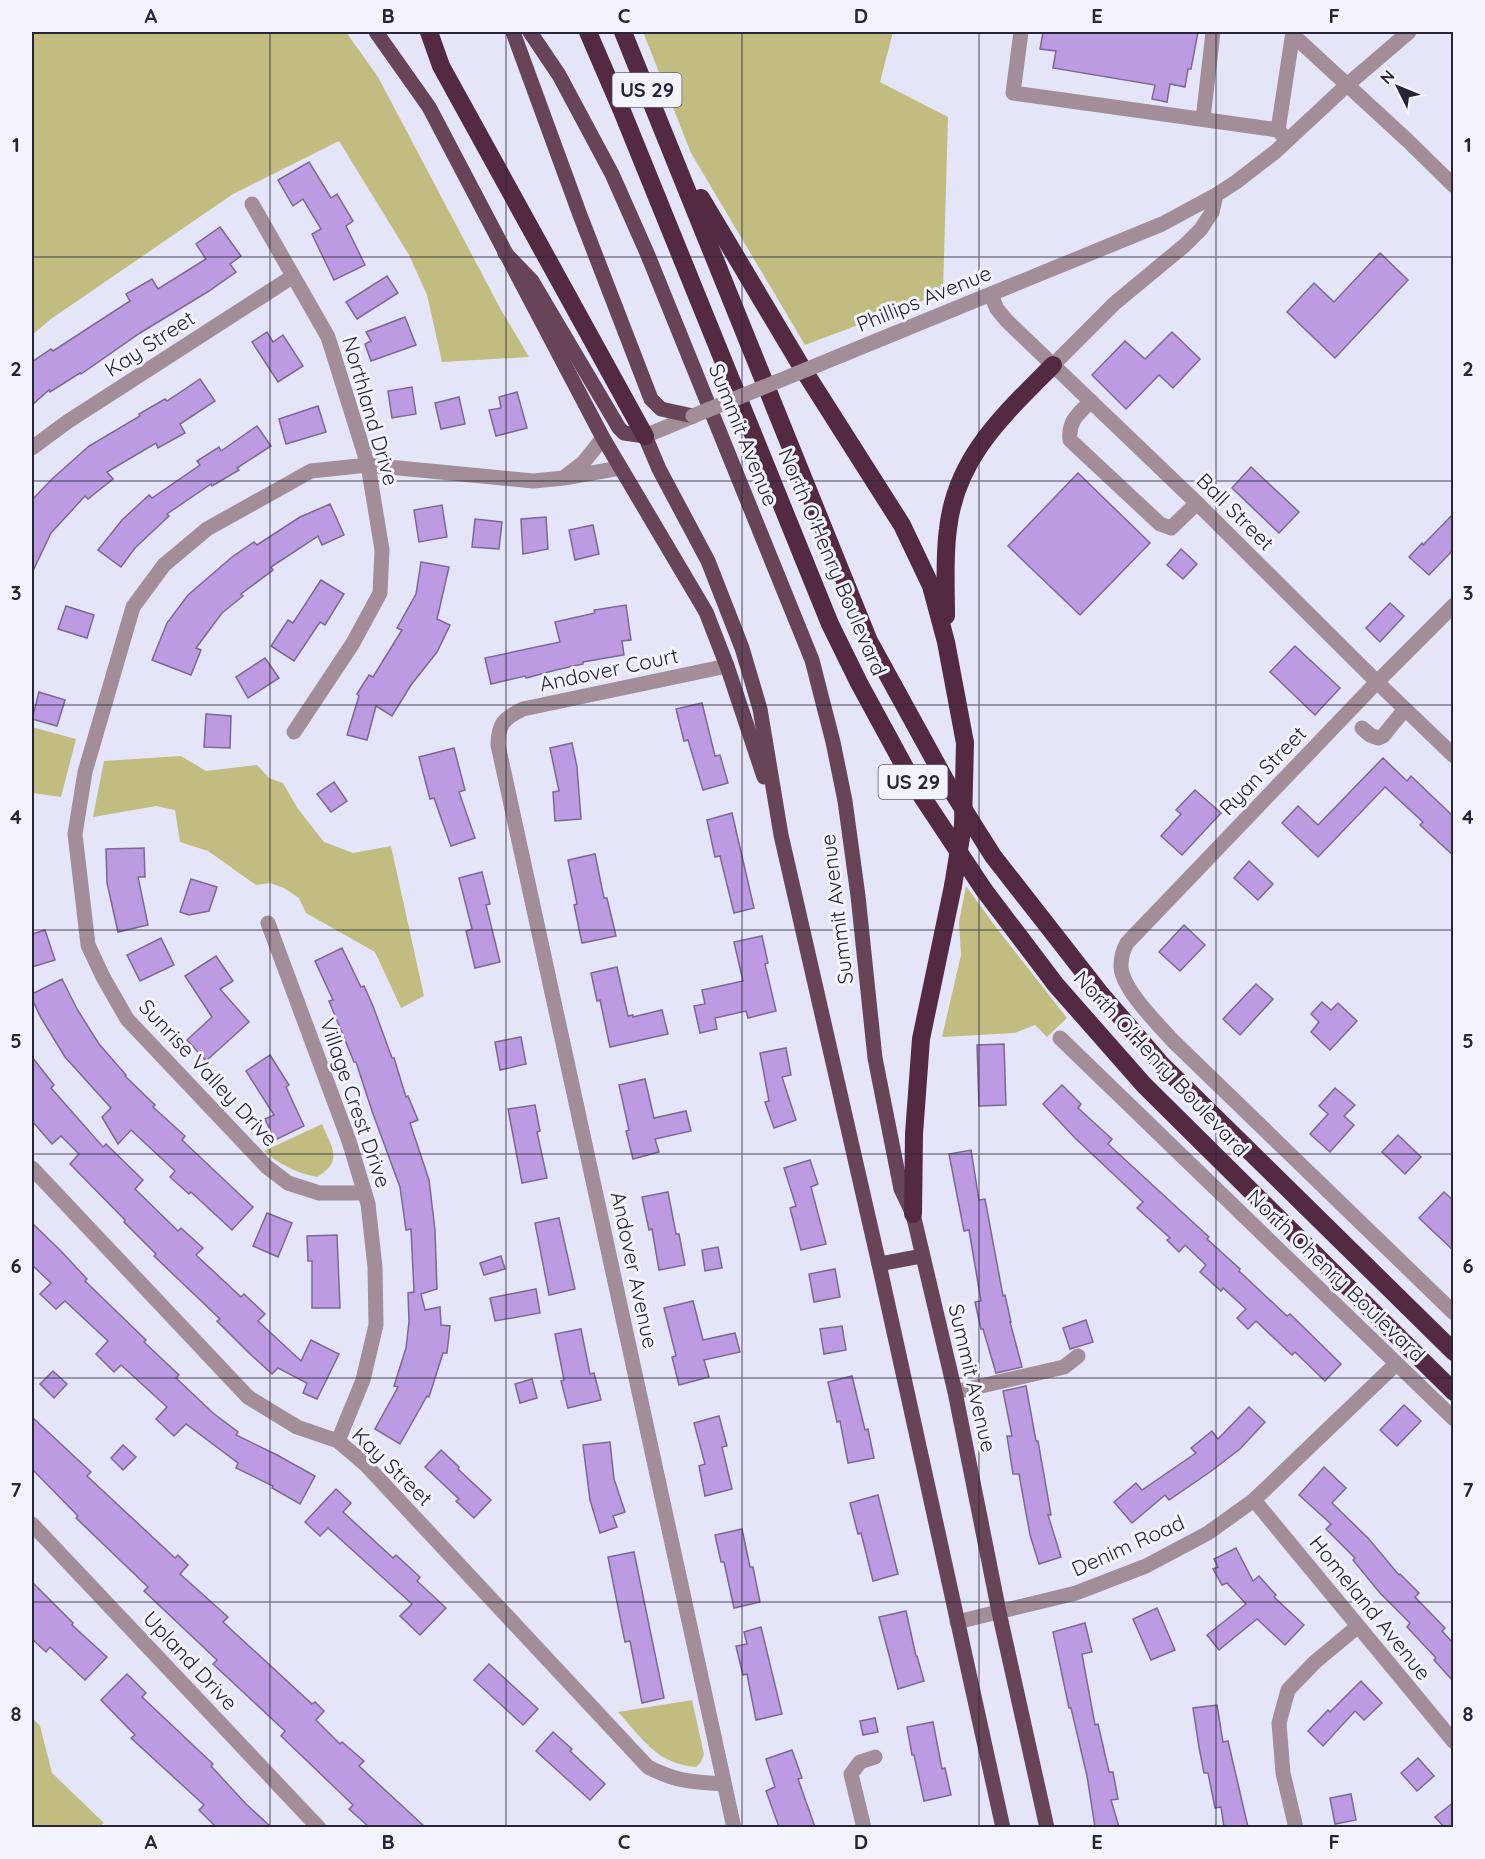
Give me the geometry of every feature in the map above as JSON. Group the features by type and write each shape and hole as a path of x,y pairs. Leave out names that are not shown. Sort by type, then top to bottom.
{"highway":[{"path":"429,32 441,66 645,436"},
{"name":"North O'Henry Boulevard","path":"588,32 830,624 915,786 984,890 1041,966 1137,1077 1454,1392"},
{"name":"North O'Henry Boulevard","path":"623,32 869,641 946,783 993,856 1100,993 1162,1065 1454,1352"},
{"path":"671,148 801,366 902,525 931,586 946,642 965,743 963,825 953,886 921,1039 915,1124 913,1214"},
{"path":"946,642 948,528 956,492 980,442 1053,365"}],"main road":[{"name":"Summit Avenue","path":"376,32 429,106 603,438 706,612 727,666 781,835"},
{"path":"513,32 651,399 661,409 693,416"},
{"name":"Summit Avenue","path":"530,32 559,75 612,174 647,253 812,660 845,801 858,896 875,1059 901,1189 913,1214 955,1392 999,1612 1047,1827"},
{"path":"505,253 532,281 619,428 624,433 645,436"},
{"name":"Summit Avenue","path":"645,436 659,469 708,561 742,648 760,709 781,835 879,1264 1003,1827"},
{"path":"879,1264 922,1256"}],"street":[{"path":"1021,32 1013,93 1203,119 1283,136 1293,33"},
{"path":"1203,119 1213,32"},
{"name":"Phillips Avenue","path":"645,436 1162,224 1216,195 1256,167 1283,136 1409,32"},
{"path":"1293,33 1454,186"},
{"path":"1053,365 1115,303 1201,229 1212,213 1216,195"},
{"name":"Northland Drive","path":"252,204 328,337 368,465 382,550 380,593 353,643 294,732"},
{"name":"Kay Street","path":"32,448 67,422 292,277"},
{"name":"Ball Street","path":"991,295 997,309 1007,321 1197,503 1454,756"},
{"path":"1090,401 1078,413 1069,428 1070,440 1160,524 1171,528 1197,503"},
{"path":"564,478 583,463 603,438"},
{"name":"Sunrise Valley Drive","path":"365,1193 319,1193 288,1183 267,1167 126,1019 88,945 75,834 85,772 133,608 164,565 207,529 311,471 368,465 533,481 620,468"},
{"name":"Ryan Street","path":"1454,605 1377,682 1127,943 1121,966 1123,976 1141,1005 1172,1041 1454,1313"},
{"name":"Andover Court","path":"502,722 523,709 727,666"},
{"path":"1362,728 1370,735 1378,738 1383,736 1405,709"},
{"name":"Andover Avenue","path":"502,722 498,733 498,744 734,1827"},
{"name":"Village Crest Drive","path":"268,922 349,1142 368,1204 375,1267 376,1326 363,1380 338,1441"},
{"name":"North Ohenry Boulevard","path":"1060,1038 1454,1419"},
{"name":"Kay Street","path":"32,1168 248,1397 297,1427 338,1441 365,1464 648,1767 668,1778 724,1784"},
{"path":"955,1392 1064,1367 1078,1356"},
{"name":"Denim Road","path":"957,1622 1076,1593 1146,1566 1208,1533 1254,1500 1396,1364"},
{"name":"Homeland Avenue","path":"1254,1500 1454,1743"},
{"name":"Upland Drive","path":"32,1524 319,1827"},
{"path":"1296,1827 1283,1773 1279,1723 1288,1690 1315,1662 1357,1627"},
{"path":"864,1827 851,1774 860,1762 875,1757"}],"shaded area":[{"path":"32,32 346,32 378,77 500,308 529,357 442,362 427,295 409,255 339,141 233,194 51,319 32,335"},
{"path":"643,32 893,32 880,82 948,117 943,293 805,345 691,153"},
{"path":"32,727 76,739 61,797 32,793"},
{"path":"181,756 206,771 257,765 269,778 283,783 298,809 324,842 353,853 391,846 424,996 401,1008 375,952 306,913 299,898 284,888 270,883 256,885 208,851 180,842 175,810 156,806 93,817 104,761"},
{"path":"966,886 1067,1018 1047,1037 1035,1025 1015,1033 942,1037 961,955 959,922"},
{"path":"322,1124 332,1147 333,1160 331,1165 317,1177 289,1168 264,1151"},
{"path":"692,1700 704,1754 696,1767 671,1761 651,1748 618,1712"},
{"path":"32,1717 40,1726 52,1773 104,1823 99,1827 32,1827"}],"building":[{"path":"1043,32 1198,32 1185,87 1170,84 1167,102 1152,99 1155,85 1053,68 1056,51 1040,49"},
{"path":"309,162 331,198 337,194 353,221 346,226 365,265 334,280 312,234 321,229 303,199 293,206 278,180"},
{"path":"220,227 241,256 230,264 236,272 140,333 81,374 50,392 49,390 32,405 32,362 130,301 126,294 152,279 158,289 206,259 196,244"},
{"path":"1380,253 1408,280 1335,358 1287,312 1314,283 1334,302"},
{"path":"387,276 398,293 357,319 346,302"},
{"path":"405,317 416,345 371,361 365,344 371,341 366,332"},
{"path":"267,332 273,342 283,335 303,366 278,382 252,342"},
{"path":"1172,332 1200,359 1173,388 1159,375 1126,409 1092,375 1125,341 1145,359"},
{"path":"200,379 215,401 180,424 185,433 158,448 156,443 107,472 113,479 88,499 85,496 51,533 32,573 32,500 89,446"},
{"path":"412,387 416,414 392,418 388,391"},
{"path":"517,392 527,428 496,436 489,410 501,408 499,397"},
{"path":"459,397 465,424 441,429 435,403"},
{"path":"318,406 326,432 286,444 279,419"},
{"path":"257,426 271,446 237,468 239,470 212,486 211,484 167,514 169,516 135,548 121,567 98,550 122,520 149,495 152,498 200,465 197,461 219,447 221,451"},
{"path":"1251,467 1299,512 1279,533 1232,488"},
{"path":"1078,473 1150,543 1080,615 1008,546"},
{"path":"330,504 344,535 322,545 318,536 271,567 273,570 241,594 243,596 222,613 196,648 201,650 191,675 152,660 167,623 188,595 232,557 254,542 257,545 300,517"},
{"path":"442,505 447,537 419,542 414,510"},
{"path":"1454,513 1454,549 1429,575 1409,557"},
{"path":"546,517 548,549 523,554 521,519"},
{"path":"475,519 502,522 499,549 472,547"},
{"path":"593,525 599,554 575,560 569,530"},
{"path":"1181,549 1197,564 1183,579 1167,565"},
{"path":"421,562 449,567 437,619 450,625 437,652 411,685 392,716 376,706 367,740 347,735 359,696 357,694 369,675 373,677 402,630 397,628 416,594"},
{"path":"321,580 344,594 325,625 320,622 294,661 271,646 288,620 293,623"},
{"path":"1390,603 1404,616 1380,642 1366,628"},
{"path":"626,605 631,640 622,641 624,655 583,662 583,664 526,678 525,676 491,684 485,658 560,642 555,622 595,613 594,610"},
{"path":"66,606 94,615 87,638 58,629"},
{"path":"1295,646 1340,688 1315,715 1270,672"},
{"path":"265,658 279,678 248,698 236,677"},
{"path":"39,692 65,700 57,726 32,719"},
{"path":"702,703 715,756 720,755 728,783 703,790 688,740 684,741 676,709"},
{"path":"206,714 231,716 230,748 204,747"},
{"path":"572,743 577,767 581,819 555,821 553,792 559,791 550,748"},
{"path":"454,748 465,790 459,792 475,838 451,846 434,798 430,799 419,757"},
{"path":"1383,758 1407,781 1411,776 1454,817 1454,856 1420,825 1423,822 1385,787 1318,857 1282,823 1298,806 1318,825"},
{"path":"334,782 347,801 331,812 317,794"},
{"path":"1195,790 1221,813 1182,855 1161,836 1181,814 1176,810"},
{"path":"732,813 754,908 734,913 720,856 715,857 707,820"},
{"path":"144,848 145,877 138,877 148,925 118,932 107,883 106,849"},
{"path":"595,854 604,898 607,898 616,936 582,943 568,860"},
{"path":"1249,861 1273,884 1258,900 1234,878"},
{"path":"482,872 490,904 486,905 500,962 475,968 466,931 472,929 459,878"},
{"path":"191,879 217,887 209,911 189,915 180,912"},
{"path":"1184,925 1205,945 1180,971 1159,952"},
{"path":"45,930 55,960 32,967 32,934"},
{"path":"762,936 768,963 765,964 776,1011 748,1018 746,1011 715,1018 717,1029 700,1033 694,1006 705,1004 702,990 743,981 734,942"},
{"path":"161,938 174,965 140,981 127,955"},
{"path":"342,948 373,1006 392,1058 394,1058 406,1097 408,1096 418,1120 410,1123 429,1180 435,1230 437,1289 421,1294 425,1310 440,1307 441,1325 450,1326 447,1353 443,1353 429,1397 427,1396 400,1444 375,1429 398,1387 394,1386 406,1348 409,1322 408,1293 414,1292 411,1229 406,1230 400,1187 356,1062 354,1062 329,1001 333,1000 315,961"},
{"path":"216,956 233,981 220,989 249,1022 206,1061 187,1040 212,1017 185,976"},
{"path":"617,967 628,1016 633,1015 633,1017 662,1010 668,1034 610,1047 600,1000 597,1001 591,973"},
{"path":"62,979 77,1009 99,1044 125,1076 155,1105 153,1107 185,1136 182,1140 253,1207 232,1230 191,1192 189,1194 170,1177 175,1171 131,1130 118,1144 102,1117 111,1108 65,1057 32,999 32,994"},
{"path":"1256,984 1273,999 1240,1035 1223,1019"},
{"path":"1322,1002 1331,1010 1338,1003 1357,1021 1330,1050 1311,1032 1319,1022 1311,1014"},
{"path":"521,1037 526,1064 500,1070 495,1042"},
{"path":"1004,1044 1006,1105 979,1106 977,1045"},
{"path":"786,1048 791,1075 782,1077 796,1120 774,1128 765,1102 769,1101 760,1053"},
{"path":"270,1055 289,1085 286,1087 304,1126 275,1140 265,1119 274,1115 246,1071"},
{"path":"32,1057 54,1085 51,1088 103,1147 106,1144 143,1180 135,1189 178,1231 181,1228 203,1248 196,1255 241,1297 244,1294 265,1314 258,1321 301,1361 311,1340 339,1354 317,1399 303,1393 307,1383 278,1368 272,1374 249,1353 217,1321 220,1319 154,1256 156,1254 124,1222 125,1220 70,1164 79,1154 61,1136 52,1144 32,1121"},
{"path":"645,1079 654,1118 686,1111 691,1131 655,1139 659,1152 633,1159 619,1085"},
{"path":"1062,1085 1081,1104 1078,1108 1112,1139 1108,1144 1209,1237 1207,1239 1240,1269 1239,1271 1287,1316 1290,1314 1341,1364 1325,1381 1295,1352 1292,1355 1256,1321 1248,1329 1237,1318 1246,1309 1223,1288 1221,1291 1200,1272 1206,1265 1185,1245 1179,1252 1167,1240 1170,1238 1137,1208 1143,1202 1075,1138 1043,1104"},
{"path":"1335,1088 1355,1105 1344,1116 1354,1125 1330,1152 1310,1134 1328,1114 1319,1106"},
{"path":"535,1105 540,1131 537,1132 547,1178 522,1183 508,1109"},
{"path":"1398,1135 1421,1157 1405,1174 1382,1152"},
{"path":"971,1150 979,1200 985,1199 1003,1296 1005,1295 1022,1367 996,1373 983,1329 981,1329 975,1302 981,1301 969,1230 964,1231 949,1154"},
{"path":"810,1160 818,1184 811,1187 826,1244 801,1250 790,1208 796,1206 784,1168"},
{"path":"668,1192 685,1265 659,1270 652,1229 649,1230 642,1197"},
{"path":"1444,1192 1454,1201 1454,1251 1419,1218"},
{"path":"267,1213 292,1223 278,1257 253,1246"},
{"path":"559,1218 575,1289 549,1295 535,1223"},
{"path":"32,1223 87,1279 85,1281 179,1375 176,1378 213,1413 238,1432 236,1435 315,1476 300,1504 272,1488 273,1486 236,1468 238,1463 186,1424 174,1436 156,1419 167,1407 121,1365 114,1372 96,1354 108,1341 65,1301 56,1309 40,1294 51,1283 32,1265"},
{"path":"337,1235 340,1308 312,1308 312,1261 308,1261 307,1236"},
{"path":"718,1247 722,1268 705,1271 702,1250"},
{"path":"501,1256 505,1269 484,1275 480,1263"},
{"path":"835,1269 840,1297 814,1302 809,1274"},
{"path":"536,1289 540,1313 495,1321 490,1298"},
{"path":"693,1301 703,1340 735,1333 740,1352 704,1360 709,1377 679,1385 672,1357 676,1356 664,1308"},
{"path":"1086,1320 1093,1342 1070,1349 1063,1328"},
{"path":"842,1326 846,1350 824,1354 820,1329"},
{"path":"581,1329 590,1374 594,1373 601,1400 568,1408 561,1381 564,1380 555,1334"},
{"path":"53,1371 67,1384 54,1398 40,1384"},
{"path":"852,1376 874,1458 848,1463 840,1421 837,1422 828,1382"},
{"path":"532,1379 537,1398 520,1403 515,1384"},
{"path":"1026,1386 1051,1515 1048,1515 1061,1557 1039,1564 1030,1535 1019,1474 1013,1474 1007,1436 1012,1436 1003,1391"},
{"path":"1404,1405 1421,1421 1397,1446 1380,1430"},
{"path":"1249,1407 1265,1422 1240,1449 1210,1472 1169,1500 1165,1495 1132,1523 1114,1502 1136,1483 1142,1490 1196,1453 1191,1448 1212,1431 1218,1439"},
{"path":"719,1416 727,1446 722,1447 732,1489 705,1496 699,1466 705,1464 694,1423"},
{"path":"32,1417 91,1472 87,1476 175,1558 178,1555 188,1565 180,1574 228,1617 223,1622 312,1704 315,1702 324,1711 316,1720 340,1744 342,1742 364,1761 359,1766 425,1827 369,1827 349,1809 353,1805 281,1736 285,1731 213,1664 217,1660 144,1591 148,1587 76,1518 78,1516 32,1469"},
{"path":"610,1442 614,1479 625,1512 613,1516 617,1527 600,1533 590,1500 583,1445"},
{"path":"123,1445 136,1457 123,1470 111,1458"},
{"path":"441,1450 491,1500 474,1518 456,1501 459,1499 425,1467"},
{"path":"1324,1467 1346,1488 1332,1503 1368,1538 1399,1575 1419,1593 1415,1597 1445,1628 1442,1631 1454,1644 1454,1682 1434,1660 1436,1658 1407,1627 1410,1623 1380,1593 1353,1560 1355,1558 1326,1529 1331,1524 1299,1495"},
{"path":"336,1489 351,1503 343,1512 393,1558 396,1555 420,1577 417,1581 446,1608 420,1635 400,1616 412,1604 328,1528 320,1536 305,1522"},
{"path":"878,1495 898,1574 873,1581 861,1533 858,1534 850,1503"},
{"path":"742,1529 760,1602 734,1608 724,1562 721,1562 715,1535"},
{"path":"1236,1548 1253,1581 1259,1576 1276,1595 1274,1597 1304,1625 1285,1645 1257,1619 1219,1650 1207,1635 1246,1604 1227,1583 1222,1585 1213,1569 1218,1567 1214,1559"},
{"path":"634,1552 664,1698 642,1703 630,1641 625,1642 608,1557"},
{"path":"32,1582 73,1623 72,1625 107,1657 85,1680 50,1647 46,1652 32,1639"},
{"path":"1157,1608 1175,1650 1151,1660 1133,1619"},
{"path":"906,1611 924,1681 898,1689 879,1617"},
{"path":"1085,1623 1092,1652 1082,1654 1095,1725 1098,1724 1109,1772 1113,1772 1118,1799 1111,1800 1119,1827 1095,1827 1087,1776 1071,1708 1069,1708 1053,1632"},
{"path":"761,1627 782,1714 756,1720 747,1674 743,1675 736,1646 747,1644 744,1632"},
{"path":"489,1664 538,1709 523,1725 474,1680"},
{"path":"127,1674 146,1693 142,1697 213,1764 211,1766 271,1827 216,1827 199,1810 204,1805 131,1738 135,1735 101,1700"},
{"path":"1361,1681 1382,1703 1364,1720 1355,1711 1323,1746 1308,1731"},
{"path":"1217,1705 1223,1742 1228,1741 1248,1827 1224,1827 1221,1807 1215,1808 1208,1773 1204,1773 1193,1708"},
{"path":"875,1718 878,1732 863,1735 860,1721"},
{"path":"933,1722 942,1769 945,1768 951,1795 924,1801 907,1727"},
{"path":"553,1732 605,1784 590,1800 536,1751"},
{"path":"792,1750 802,1778 798,1779 815,1827 779,1827 766,1791 775,1787 766,1759"},
{"path":"1418,1758 1434,1776 1417,1791 1401,1773"},
{"path":"1351,1794 1356,1820 1335,1824 1330,1798"},
{"path":"1454,1802 1454,1827 1444,1827 1435,1817"}]}
